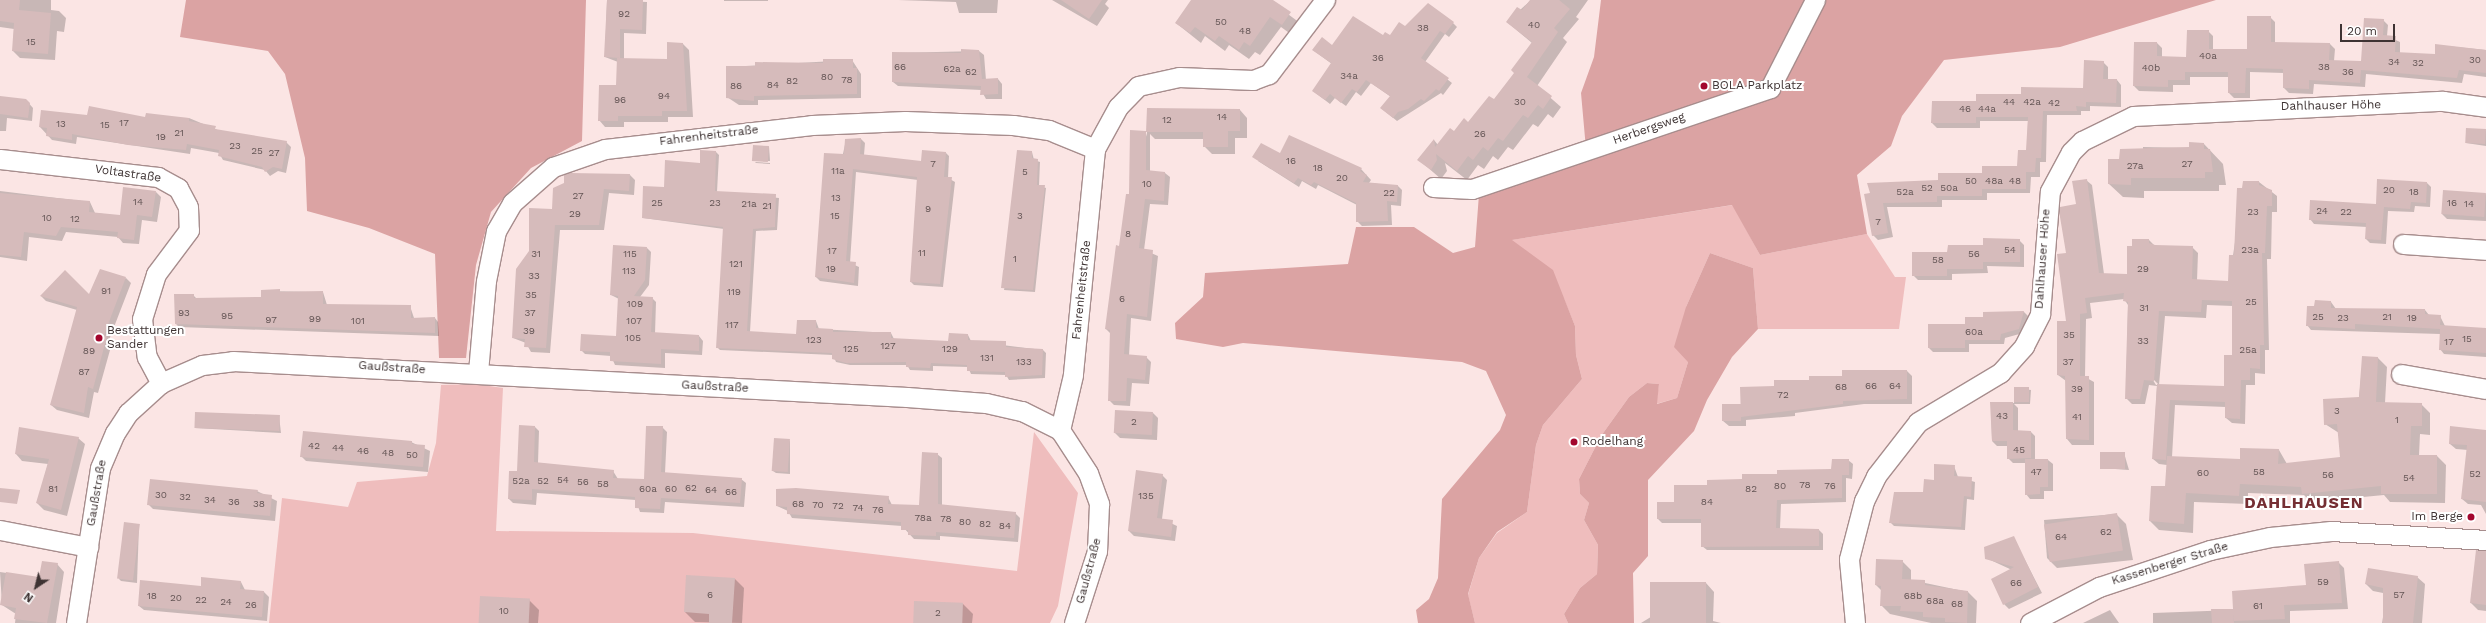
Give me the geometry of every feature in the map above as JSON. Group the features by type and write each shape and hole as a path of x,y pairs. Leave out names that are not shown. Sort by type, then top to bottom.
{"street":[{"name":"Fahrenheitstraße","path":"1060,430 1073,375 1095,149 1118,106 1138,86 1179,78 1253,80 1269,74 1325,0"},
{"name":"Herbergsweg","path":"1433,187 1472,188 1770,88 1815,0"},
{"name":"Dahlhauser Höhe","path":"1855,623 1849,558 1864,501 1876,476 1918,422 2000,373 2024,346 2040,314 2050,191 2067,158 2082,141 2133,116 2443,101 2486,107"},
{"name":"Fahrenheitstraße","path":"478,372 488,265 503,217 539,176 576,156 611,148 714,135 812,125 905,121 1049,130 1095,149"},
{"name":"Voltastraße","path":"0,159 158,177 176,184 188,207 189,230 156,274 146,301 142,330 147,357 161,383"},
{"path":"2403,244 2486,250"},
{"name":"Gaußstraße","path":"76,623 100,468 107,448 128,413 161,383 202,365 232,360 478,372 986,403 1034,415 1060,430 1088,473 1100,510 1097,551 1074,623"},
{"path":"2401,374 2486,389"},
{"path":"0,530 88,548"},
{"name":"Kassenberger Straße","path":"2030,623 2099,587 2210,550 2270,537 2331,531 2486,540"}],"shaded area":[{"path":"186,0 586,0 582,141 531,168 491,212 476,265 466,358 439,358 435,254 369,228 307,211 305,158 285,74 268,51 180,37"},
{"path":"1601,0 2216,0 2060,47 1944,60 1902,116 1891,146 1857,175 1867,234 1760,255 1732,205 1512,240 1553,270 1575,326 1576,355 1582,379 1543,425 1536,445 1527,512 1497,532 1479,558 1468,594 1475,623 1418,623 1416,610 1429,599 1438,578 1442,499 1500,430 1506,415 1486,371 1462,362 1243,343 1223,347 1176,339 1175,323 1203,297 1205,273 1348,264 1356,227 1414,227 1453,253 1475,247 1480,181 1586,149 1581,93 1594,57"},
{"path":"1733,205 1760,255 1867,234 1895,277 1906,277 1899,329 1758,329 1753,268 1710,253 1686,307 1688,362 1677,398 1656,404 1659,384 1647,383 1629,397 1601,436 1579,479 1580,494 1589,503 1584,520 1598,545 1597,574 1580,588 1564,614 1568,623 1475,623 1468,595 1479,558 1497,533 1527,512 1536,445 1543,425 1582,379 1576,355 1575,326 1564,299 1511,240"},
{"path":"1710,253 1753,268 1758,329 1732,357 1707,400 1694,431 1648,480 1648,556 1633,573 1634,623 1568,623 1564,614 1580,588 1597,574 1598,545 1584,520 1589,503 1580,494 1579,479 1601,436 1629,397 1647,383 1659,384 1657,404 1677,398 1688,362 1674,347 1686,307"},
{"path":"476,384 503,388 496,531 693,533 1017,571 1034,432 1078,493 1058,606 1050,623 269,623 282,498 348,507 357,482 427,476 436,443 441,385"}],"building":[{"path":"0,0 20,0 19,10 51,13 48,54 12,51 14,23 0,21"},
{"path":"607,0 643,0 642,30 620,29 620,58 604,57"},
{"path":"1061,0 1102,0 1089,19"},
{"path":"1191,0 1273,0 1291,12 1282,25 1270,17 1250,46 1244,42 1239,50 1219,36 1215,41 1195,27 1190,33 1175,23"},
{"path":"1530,0 1559,0 1570,9 1554,28 1558,32 1527,77 1552,96 1543,109 1538,105 1528,118 1523,115 1503,141 1498,138 1488,151 1483,147 1473,160 1468,156 1457,171 1436,154 1437,160 1431,170 1417,160 1434,139 1435,147 1450,128 1454,131 1464,118 1468,122 1489,96 1494,99 1514,73 1511,70 1532,42 1506,22 1517,7 1522,10"},
{"path":"1428,3 1454,22 1445,34 1440,31 1421,58 1449,78 1439,91 1436,89 1424,101 1421,99 1408,109 1398,112 1393,118 1380,108 1390,96 1366,80 1357,92 1352,89 1341,103 1330,94 1325,100 1312,91 1331,63 1312,50 1322,37 1332,45 1353,16 1383,35 1385,32 1390,35 1399,22 1405,26"},
{"path":"2247,16 2271,16 2271,42 2330,43 2329,60 2361,61 2364,18 2384,19 2383,35 2396,36 2395,52 2435,54 2435,44 2486,50 2486,73 2459,70 2457,78 2361,70 2360,83 2309,80 2309,89 2283,88 2283,69 2246,68 2245,93 2228,93 2228,72 2185,72 2185,80 2168,80 2168,87 2133,86 2134,42 2157,42 2157,56 2186,57 2187,30 2209,30 2209,49 2247,49"},
{"path":"667,42 683,43 687,111 662,111 662,116 618,116 618,121 598,121 599,85 616,85 617,58 667,59"},
{"path":"961,49 979,50 982,79 998,78 998,94 980,95 981,86 892,82 892,52 961,53"},
{"path":"823,59 853,59 853,68 857,68 857,94 754,96 754,101 726,98 726,66 755,66 755,62 823,63"},
{"path":"2084,60 2104,61 2103,79 2117,79 2116,103 2086,102 2086,107 2076,106 2077,111 2043,111 2041,158 2036,158 2035,172 2026,172 2026,189 1982,189 1982,196 1937,196 1937,202 1883,203 1888,233 1872,236 1864,194 1870,193 1867,183 1938,180 1938,173 1982,173 1982,166 2017,166 2018,150 2026,150 2028,117 1976,117 1976,123 1931,123 1932,101 1976,101 1976,94 2021,94 2021,87 2083,88"},
{"path":"0,96 26,99 30,103 28,118 0,114"},
{"path":"89,106 145,117 146,113 189,118 189,121 216,126 215,129 287,141 282,169 273,167 265,172 262,167 218,156 219,150 187,144 186,150 128,145 72,134 72,140 46,136 47,128 39,127 41,110 87,115"},
{"path":"1147,108 1240,109 1240,131 1228,131 1228,147 1203,147 1203,132 1146,132"},
{"path":"2466,128 2486,129 2485,144 2465,143"},
{"path":"1130,130 1146,131 1146,170 1165,172 1164,201 1145,199 1139,248 1153,250 1147,317 1127,314 1124,354 1147,356 1145,380 1127,378 1126,401 1108,401 1110,330 1105,329 1116,245 1119,246 1126,194 1129,194"},
{"path":"1289,135 1362,168 1360,171 1367,175 1363,182 1398,185 1397,202 1387,201 1388,221 1356,222 1356,203 1314,182 1311,185 1298,178 1294,183 1252,157 1261,143 1280,153"},
{"path":"861,138 860,154 921,161 922,150 946,152 944,177 952,177 940,284 910,282 917,177 853,169 846,261 856,262 854,283 815,277 824,153 844,154 845,139"},
{"path":"2189,142 2204,143 2204,149 2210,149 2213,172 2205,172 2205,178 2131,178 2131,185 2108,184 2108,159 2119,159 2120,149 2189,147"},
{"path":"753,145 769,146 768,162 752,161"},
{"path":"700,150 716,151 715,191 776,194 775,227 753,229 747,331 796,334 797,320 816,320 816,328 833,329 833,332 891,332 891,338 948,341 949,333 968,334 968,340 1006,341 1006,347 1043,349 1042,375 1005,377 1005,372 967,371 967,365 931,363 930,368 906,367 906,362 846,363 832,359 832,353 716,348 723,227 642,218 643,186 664,187 665,160 700,163"},
{"path":"1017,150 1032,151 1032,158 1038,159 1037,185 1045,185 1033,290 1001,288"},
{"path":"570,173 630,174 629,191 604,189 599,225 555,225 546,348 524,347 525,339 512,338 516,269 529,251 529,208 552,209 553,188 564,183 564,175"},
{"path":"2087,179 2099,273 2127,274 2127,246 2132,246 2132,239 2149,239 2149,243 2155,245 2193,246 2192,279 2228,281 2229,255 2234,255 2237,188 2242,188 2243,181 2259,181 2259,185 2272,190 2272,206 2267,206 2265,253 2262,253 2264,345 2260,345 2260,369 2250,368 2250,380 2241,380 2240,419 2225,418 2225,402 2170,400 2166,460 2152,459 2157,384 2224,386 2224,355 2232,355 2232,301 2202,300 2201,312 2159,311 2154,381 2144,380 2140,399 2125,399 2128,302 2123,301 2124,293 2085,298 2087,313 2080,314 2080,376 2089,376 2089,440 2066,439 2065,376 2057,375 2057,321 2066,321 2057,254 2066,253 2059,211 2060,207 2076,204 2072,181"},
{"path":"2377,179 2427,182 2426,203 2411,202 2410,209 2384,207 2381,240 2365,239 2366,223 2309,220 2310,200 2376,204"},
{"path":"123,187 156,191 152,217 137,215 134,240 117,238 118,232 61,227 56,236 24,232 21,257 0,255 0,193 90,201 89,212 120,215"},
{"path":"2443,190 2486,193 2484,217 2441,214"},
{"path":"1983,238 2020,239 2020,262 1983,262 1983,269 1947,269 1947,276 1912,276 1912,252 1947,252 1948,245 1983,245"},
{"path":"613,245 647,247 645,280 634,296 653,297 651,332 699,335 699,351 661,349 661,364 610,361 610,352 580,351 581,334 616,336 618,296 610,295"},
{"path":"100,269 126,277 104,335 107,336 93,389 88,387 84,413 50,405 77,307 40,296 65,270 89,294"},
{"path":"280,289 280,292 323,291 323,304 411,305 411,318 435,317 435,333 175,324 174,294 194,294 194,298 261,297 261,290"},
{"path":"2315,300 2331,301 2331,308 2425,309 2425,314 2441,315 2440,325 2486,328 2486,353 2439,350 2440,329 2355,324 2355,329 2306,326 2307,306 2314,306"},
{"path":"2024,311 2019,329 2001,334 2000,340 1965,340 1965,348 1928,348 1928,324 1965,324 1965,317 1983,317 1983,312"},
{"path":"2362,356 2378,357 2376,402 2422,403 2422,426 2411,426 2410,455 2437,455 2437,494 2381,494 2381,486 2302,494 2301,487 2240,484 2239,496 2186,493 2184,524 2149,521 2151,486 2165,486 2167,456 2240,459 2240,448 2279,449 2278,464 2340,457 2337,424 2324,425 2323,399 2359,397"},
{"path":"1842,370 1907,370 1907,399 1843,401 1843,404 1741,417 1740,387 1774,386 1774,380 1809,380 1809,376 1842,376"},
{"path":"2014,387 2029,387 2029,402 2014,402"},
{"path":"1990,402 2013,402 2013,430 2031,431 2031,458 2007,459 2007,441 1992,441"},
{"path":"1722,404 1741,404 1741,421 1722,421"},
{"path":"1115,410 1153,412 1152,435 1114,433"},
{"path":"195,412 280,415 279,431 194,428"},
{"path":"519,425 535,426 534,462 614,470 613,478 644,479 646,426 663,426 661,472 742,478 740,503 661,498 660,509 635,508 635,497 532,489 532,500 508,499 509,471 517,471"},
{"path":"2450,426 2486,430 2486,502 2461,499 2467,445 2449,444"},
{"path":"19,427 79,437 61,510 36,503 49,459 15,454"},
{"path":"303,431 412,441 412,444 425,445 423,467 300,457"},
{"path":"774,438 790,439 788,472 772,471"},
{"path":"922,452 938,453 938,504 1016,512 1014,538 936,532 936,536 908,535 908,530 901,530 901,522 787,514 787,507 776,506 776,489 796,488 889,496 888,504 919,505"},
{"path":"2100,452 2125,452 2125,469 2100,469"},
{"path":"1832,459 1849,459 1849,475 1842,475 1842,498 1777,500 1776,528 1819,529 1819,546 1701,547 1701,519 1657,519 1657,502 1674,502 1674,485 1707,485 1707,480 1742,479 1742,474 1777,474 1777,470 1831,469"},
{"path":"2025,459 2048,459 2048,487 2040,487 2040,494 2025,495"},
{"path":"1934,464 1955,465 1954,476 1972,477 1971,497 1964,496 1961,527 1889,523 1894,492 1923,492 1924,479 1934,480"},
{"path":"1136,470 1163,474 1157,518 1173,520 1171,537 1128,531"},
{"path":"150,479 258,490 257,493 272,495 270,516 147,505"},
{"path":"0,488 20,490 17,504 0,502"},
{"path":"2117,513 2123,551 2050,562 2044,525"},
{"path":"124,522 140,524 133,581 117,579"},
{"path":"2014,536 2038,587 2003,605 1991,579 2014,567 1985,559 1984,547"},
{"path":"2476,550 2486,551 2486,605 2470,603"},
{"path":"1876,559 1903,560 1902,579 1925,580 1925,585 1968,591 1967,623 1945,622 1945,618 1923,617 1923,612 1900,611 1901,606 1880,606 1881,586 1875,585"},
{"path":"42,561 58,563 47,623 14,619 16,608 0,605 6,572 39,577"},
{"path":"2339,561 2342,603 2284,605 2285,619 2234,621 2233,614 2234,623 2212,623 2211,609 2233,609 2232,591 2306,585 2304,564"},
{"path":"2368,568 2418,576 2413,623 2383,623 2383,588 2365,584"},
{"path":"686,575 735,578 732,623 709,623 709,614 684,612"},
{"path":"201,577 241,581 240,589 264,591 262,617 138,606 140,580 201,586"},
{"path":"1650,582 1706,582 1706,623 1650,623"},
{"path":"480,596 530,599 529,623 479,623"},
{"path":"914,601 963,603 962,623 913,623"}],"place":[{"name":"BOLA Parkplatz","path":"1704,86"},
{"name":"Bestattungen Sander","path":"99,338"},
{"name":"Rodelhang","path":"1574,442"},
{"name":"Im Berge","path":"2471,517"}],"district":[{"name":"DAHLHAUSEN","path":"2304,503"}]}
